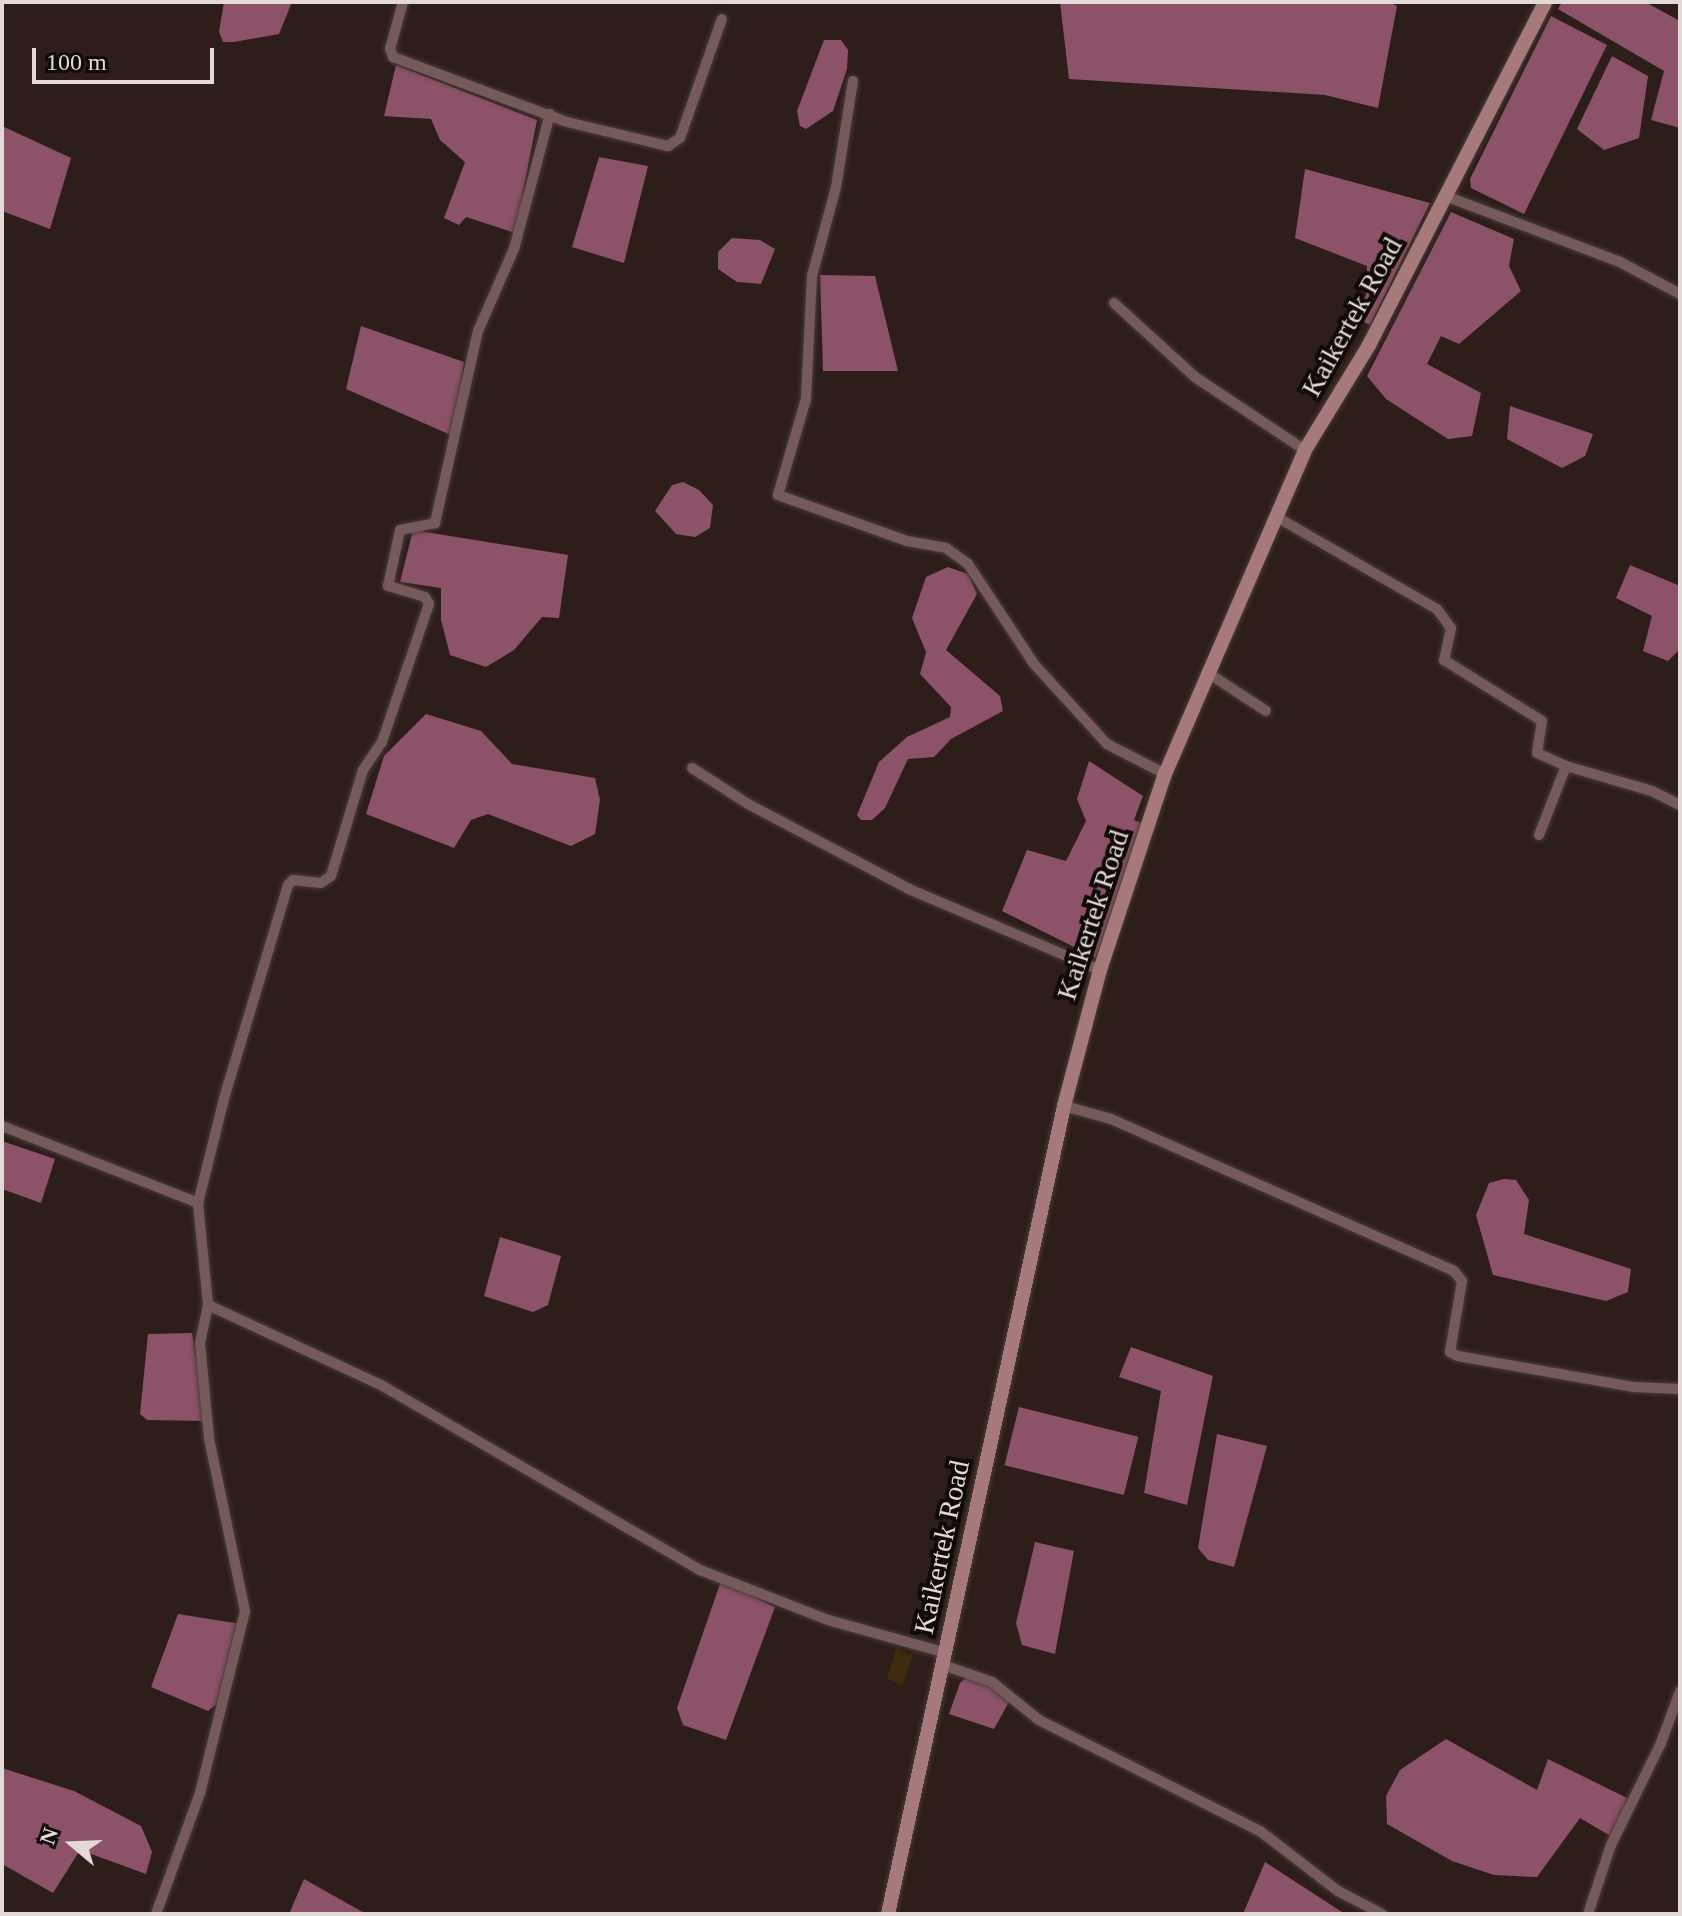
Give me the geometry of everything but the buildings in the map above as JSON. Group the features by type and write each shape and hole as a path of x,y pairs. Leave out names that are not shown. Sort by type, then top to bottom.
{"main road":[{"name":"Kaikertek Road","path":"888,1914 1064,1106 1100,970 1165,774 1305,450 1448,197 1545,2"}],"street":[{"path":"403,2 390,49 393,57 550,114 638,141 675,145 722,19"},
{"path":"853,81 836,187 812,276 806,399 778,495 907,541 946,548 968,564 1034,664 1107,744 1165,774"},
{"path":"156,1914 200,1793 245,1611 209,1438 200,1343 208,1305 198,1203 288,885 299,880 321,883 331,876 363,770 382,742 429,604 425,597 388,586 396,543 401,527 427,529 435,523 478,331 514,249 550,114"},
{"path":"1448,197 1620,262 1680,294"},
{"path":"1114,303 1195,377 1305,450"},
{"path":"1275,516 1437,609 1451,628 1444,660 1542,721 1537,753 1680,805"},
{"path":"1208,673 1266,711"},
{"path":"1539,835 1566,766"},
{"path":"692,768 748,804 909,889 1100,970"},
{"path":"1064,1106 1111,1119 1454,1271 1462,1281 1450,1352 1458,1356 1634,1387 1680,1389"},
{"path":"2,1126 198,1203"},
{"path":"208,1305 381,1385 700,1570 828,1620 945,1659 992,1682 1039,1720 1260,1831 1338,1891 1382,1914"},
{"path":"1588,1914 1611,1845 1661,1743 1680,1691"}],"shaded area":[{"path":"224,2 292,2 279,34 223,42 219,32"},
{"path":"1060,2 1389,2 1397,6 1378,108 1325,95 1069,79"},
{"path":"1562,2 1645,2 1680,21 1680,128 1651,120 1664,71 1558,9"},
{"path":"1551,16 1607,45 1524,214 1471,188 1470,179"},
{"path":"824,40 841,40 848,50 847,69 833,111 806,129 800,126 797,111"},
{"path":"1612,56 1648,76 1639,138 1604,150 1577,129"},
{"path":"396,65 537,120 515,233 466,217 459,225 444,218 465,162 440,140 431,119 384,116"},
{"path":"2,126 71,158 50,229 2,211"},
{"path":"599,157 648,166 624,263 572,247"},
{"path":"1305,169 1430,203 1370,325 1356,318 1366,295 1367,266 1295,238"},
{"path":"1451,212 1514,239 1509,266 1521,291 1459,344 1441,336 1427,364 1481,393 1472,436 1448,439 1386,399 1367,376"},
{"path":"732,238 760,240 775,249 761,284 737,282 718,269 718,252"},
{"path":"820,275 875,276 898,371 823,371"},
{"path":"361,326 464,362 453,436 346,389"},
{"path":"1510,406 1593,434 1585,456 1562,468 1507,439"},
{"path":"683,482 699,490 713,505 710,528 695,537 676,534 655,511 672,485"},
{"path":"413,530 568,555 559,618 542,617 514,650 486,667 450,655 441,620 441,588 400,582"},
{"path":"1630,565 1680,586 1680,649 1668,661 1643,651 1652,616 1616,598"},
{"path":"948,567 968,574 977,594 946,650 1000,696 1003,711 951,739 934,757 908,759 885,808 872,820 861,820 857,815 879,762 907,737 950,717 951,707 920,674 926,652 912,618 926,577"},
{"path":"426,714 481,731 512,764 595,778 600,800 595,834 571,846 488,814 471,820 454,848 366,814 384,756"},
{"path":"1089,761 1143,796 1134,820 1144,824 1096,958 1002,911 1027,850 1066,861 1086,821 1077,799"},
{"path":"2,1141 55,1159 41,1203 2,1189"},
{"path":"1516,1180 1529,1200 1524,1234 1631,1269 1628,1292 1606,1301 1493,1275 1476,1215 1489,1183"},
{"path":"500,1237 561,1256 548,1305 533,1312 484,1296"},
{"path":"192,1333 206,1421 147,1420 140,1414 148,1334"},
{"path":"1131,1347 1213,1376 1187,1505 1144,1493 1161,1391 1119,1377"},
{"path":"1019,1407 1138,1437 1124,1495 1004,1465"},
{"path":"1217,1434 1267,1446 1234,1567 1208,1560 1198,1548"},
{"path":"1035,1542 1074,1551 1055,1654 1022,1645 1016,1623"},
{"path":"721,1581 775,1607 726,1740 683,1725 677,1708"},
{"path":"178,1614 241,1624 225,1697 208,1711 151,1687"},
{"path":"896,1648 913,1656 902,1685 887,1679"},
{"path":"968,1676 988,1682 1010,1700 994,1729 949,1714 960,1683"},
{"path":"1446,1739 1537,1790 1548,1759 1629,1799 1612,1837 1580,1818 1537,1877 1494,1875 1452,1861 1387,1824 1386,1796 1400,1770"},
{"path":"2,1768 74,1791 141,1826 152,1852 146,1874 80,1850 53,1893 2,1864"},
{"path":"1265,1862 1345,1914 1243,1914"},
{"path":"304,1879 359,1910 367,1914 289,1914"}]}
